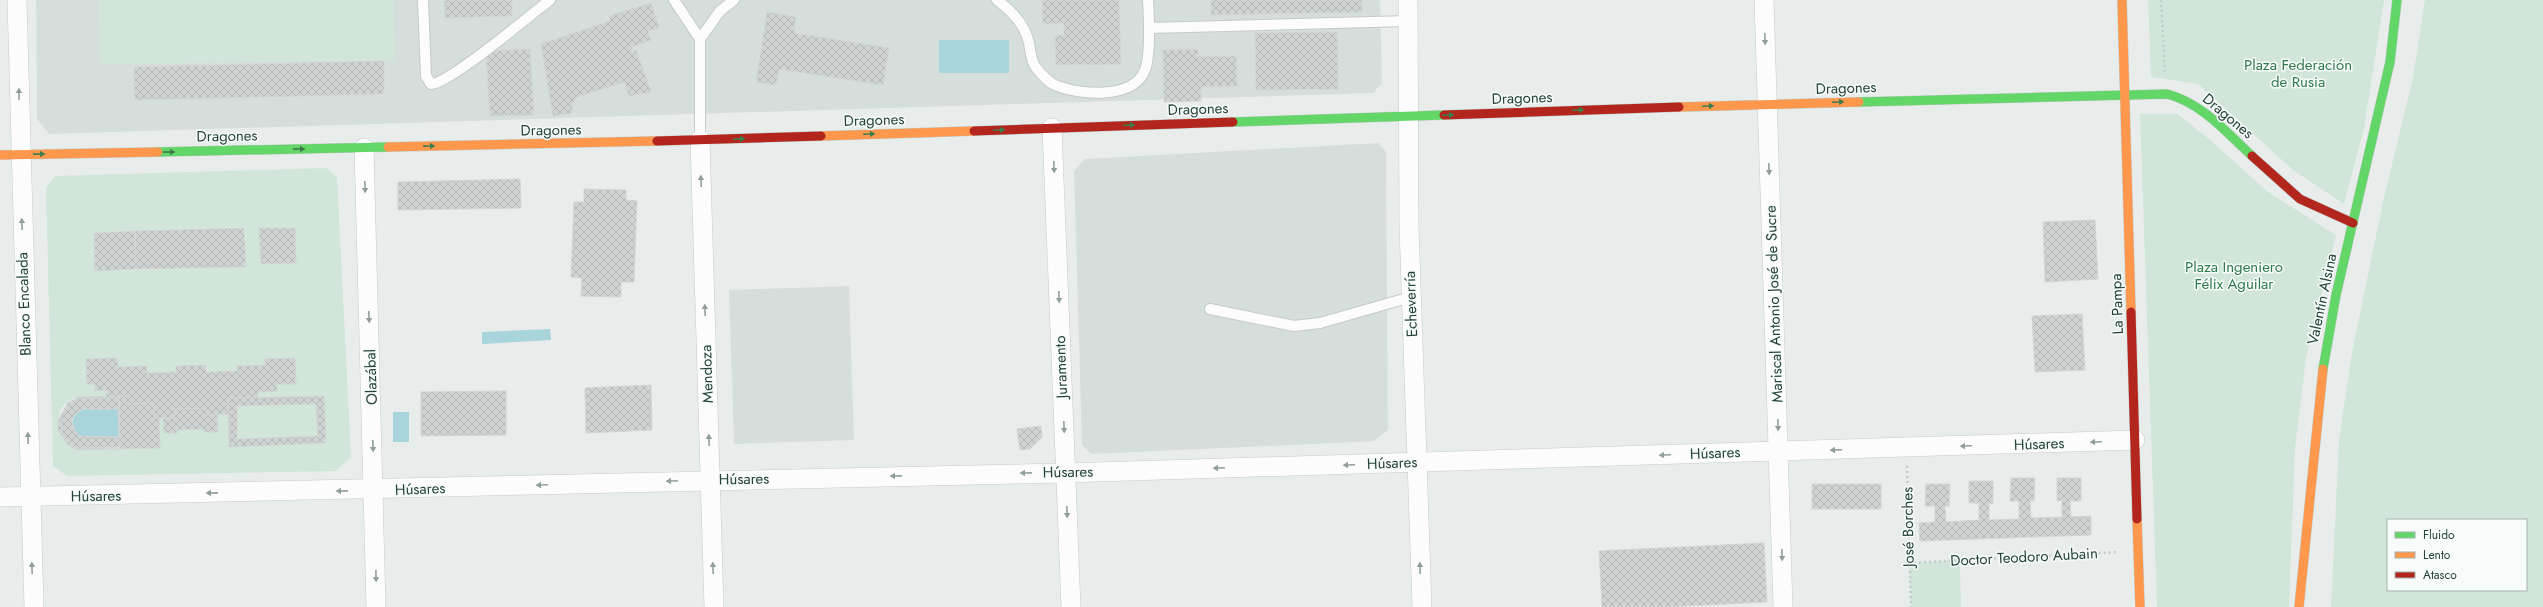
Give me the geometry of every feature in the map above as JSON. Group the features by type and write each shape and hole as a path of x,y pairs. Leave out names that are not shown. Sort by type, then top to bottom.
{"street":[{"name":"Blanco Encalada","path":"17,0 20,155 34,607"},
{"name":"Echeverría","path":"1408,0 1411,297 1422,607"},
{"name":"Mariscal Antonio José de Sucre","path":"1764,0 1783,607"},
{"name":"La Pampa","path":"2122,0 2140,607"},
{"name":"Valentín Alsina","path":"2298,607 2324,363 2336,295 2390,62 2397,0"},
{"name":"Dragones","path":"0,155 700,140 1767,104 2167,94 2183,98 2197,106 2300,199 2320,210 2353,223"},
{"name":"Juramento","path":"1052,128 1071,607"},
{"name":"Mendoza","path":"700,140 714,607"},
{"name":"Olazábal","path":"364,148 376,607"},
{"name":"Húsares","path":"0,497 374,490 710,479 1065,473 2135,440"}],"lane":[{"path":"423,0 426,76 431,84 438,84 459,71 550,0"},
{"path":"674,0 700,40 700,140"},
{"path":"700,40 720,11 734,0"},
{"path":"997,0 1013,12 1027,35 1034,65 1053,84 1084,94 1124,89 1133,86 1146,69 1149,28 1148,0"},
{"path":"1149,28 1408,21"},
{"path":"1210,309 1294,326 1320,323 1411,297"}],"path":[{"path":"2161,0 2167,94"},
{"name":"José Borches","path":"1907,448 1911,607"},
{"name":"Doctor Teodoro Aubain","path":"1909,563 2139,551"}],"shaded area":[{"path":"36,0 1380,0 1382,83 1373,93 49,134 37,119"},
{"path":"1378,143 1386,152 1388,430 1374,441 1378,441 1091,454 1082,445 1074,171 1085,159"},
{"path":"849,286 854,440 734,444 729,290"}],"green space":[{"path":"98,0 393,0 395,60 101,64"},
{"name":"Plaza Federación de Rusia","path":"2148,0 2384,0 2364,129 2344,204 2293,170 2198,84 2151,77"},
{"path":"2425,0 2543,0 2543,607 2331,607 2339,440 2352,352 2383,202 2413,77"},
{"name":"Plaza Ingeniero Félix Aguilar","path":"2140,114 2178,114 2209,139 2268,192 2336,235 2306,358 2295,448 2289,607 2157,607"},
{"path":"326,168 337,177 351,457 336,471 67,476 53,466 46,188 55,176","holes":["245,227 246,267 95,271 94,232","260,228 295,228 296,263 261,264","117,358 118,367 147,366 147,373 176,372 176,366 210,371 242,370 265,365 265,359 295,358 296,383 277,384 276,391 258,392 258,397 324,396 326,443 229,447 228,414 217,415 218,432 204,432 204,429 177,430 177,433 164,433 163,419 159,418 160,448 78,450 70,445 64,438 58,422 59,414 69,401 79,397 106,397 106,390 95,390 95,384 87,384 86,360"]},
{"path":"316,404 318,436 237,439 237,406"},
{"path":"1960,560 1961,607 1911,607 1909,563"}],"water":[{"path":"939,40 1009,40 1009,73 939,73"},
{"path":"550,329 551,340 482,344 482,332"},
{"path":"83,409 118,409 119,437 79,436 74,428 73,421 76,415"},
{"path":"393,412 409,412 409,442 393,442"}],"building":[{"path":"444,0 512,0 512,16 445,18"},
{"path":"1042,0 1119,0 1121,64 1056,65 1055,36 1064,35 1064,23 1043,24"},
{"path":"1211,0 1362,0 1362,12 1211,15"},
{"path":"651,3 659,28 648,31 651,40 631,47 632,52 636,50 651,92 629,96 624,82 577,97 572,105 572,113 553,116 541,44 610,21 609,16"},
{"path":"767,12 796,17 794,33 889,48 883,85 779,69 776,85 756,82"},
{"path":"1337,32 1338,89 1256,90 1255,33"},
{"path":"530,49 534,115 490,116 486,51"},
{"path":"1198,49 1198,57 1236,56 1237,86 1201,87 1201,101 1164,102 1163,50"},
{"path":"384,61 384,94 135,100 134,67"},
{"path":"520,179 521,208 398,210 398,182"},
{"path":"584,189 626,190 626,200 637,201 634,282 621,282 621,297 581,296 582,278 571,277 574,202 584,202"},
{"path":"2095,220 2098,279 2045,282 2043,222"},
{"path":"244,228 246,267 136,269 135,231"},
{"path":"259,228 295,228 296,263 261,264"},
{"path":"135,231 136,269 95,271 94,233"},
{"path":"2082,314 2085,370 2035,372 2032,316"},
{"path":"117,358 118,367 147,366 147,373 176,372 176,366 206,365 206,372 237,371 237,366 265,365 265,359 295,358 296,384 277,384 277,391 258,392 258,397 228,398 228,414 207,415 206,408 174,409 175,418 154,418 154,403 125,404 125,396 106,397 106,390 95,391 95,384 87,384 86,359"},
{"path":"651,385 652,430 586,433 585,388"},
{"path":"506,391 506,435 421,436 421,392"},
{"path":"119,396 125,396 125,404 154,403 154,418 159,418 160,448 120,449"},
{"path":"119,396 119,398 79,399 64,412 60,420 63,436 69,444 78,448 120,449 78,450 68,445 58,430 58,420 68,403 79,397"},
{"path":"324,396 326,443 229,447 228,398","holes":["316,404 318,436 237,439 237,406"]},
{"path":"119,398 120,447 78,448 69,444 63,436 60,420 64,412 79,399","holes":["83,409 118,409 119,437 79,436 73,428 72,419 75,414"]},
{"path":"206,408 207,415 217,415 218,432 204,432 204,429 177,430 177,433 164,433 163,419 175,418 174,409"},
{"path":"1041,426 1042,437 1030,449 1020,450 1017,429"},
{"path":"2011,478 2035,478 2034,501 2030,501 2031,518 2062,517 2062,500 2057,501 2057,478 2081,478 2081,501 2070,501 2071,517 2091,516 2091,535 1920,541 1919,523 1935,522 1935,506 1925,506 1926,484 1950,484 1949,506 1945,506 1946,522 1979,520 1979,503 1969,503 1969,481 1993,481 1993,504 1989,503 1989,520 2019,519 2019,501 2010,501"},
{"path":"1812,484 1881,484 1881,509 1812,509"},
{"path":"1764,543 1767,602 1666,607 1602,607 1599,551"}],"traffic: fast":[{"path":"2323,369 2336,295 2390,62 2397,0"},
{"path":"1859,102 2167,94 2180,98 2213,119 2252,156"},
{"path":"1233,122 1444,115"},
{"path":"158,152 388,147"}],"traffic: slow":[{"path":"2122,0 2131,312"},
{"path":"1679,107 1859,102"},
{"path":"821,136 974,131"},
{"path":"388,147 657,141"},
{"path":"0,155 158,152"},
{"path":"2299,607 2323,369"},
{"path":"2137,519 2140,607"}],"traffic: jam":[{"path":"1444,115 1679,107"},
{"path":"974,131 1233,122"},
{"path":"657,141 821,136"},
{"path":"2252,156 2300,199 2353,223"},
{"path":"2131,312 2137,519"}]}
